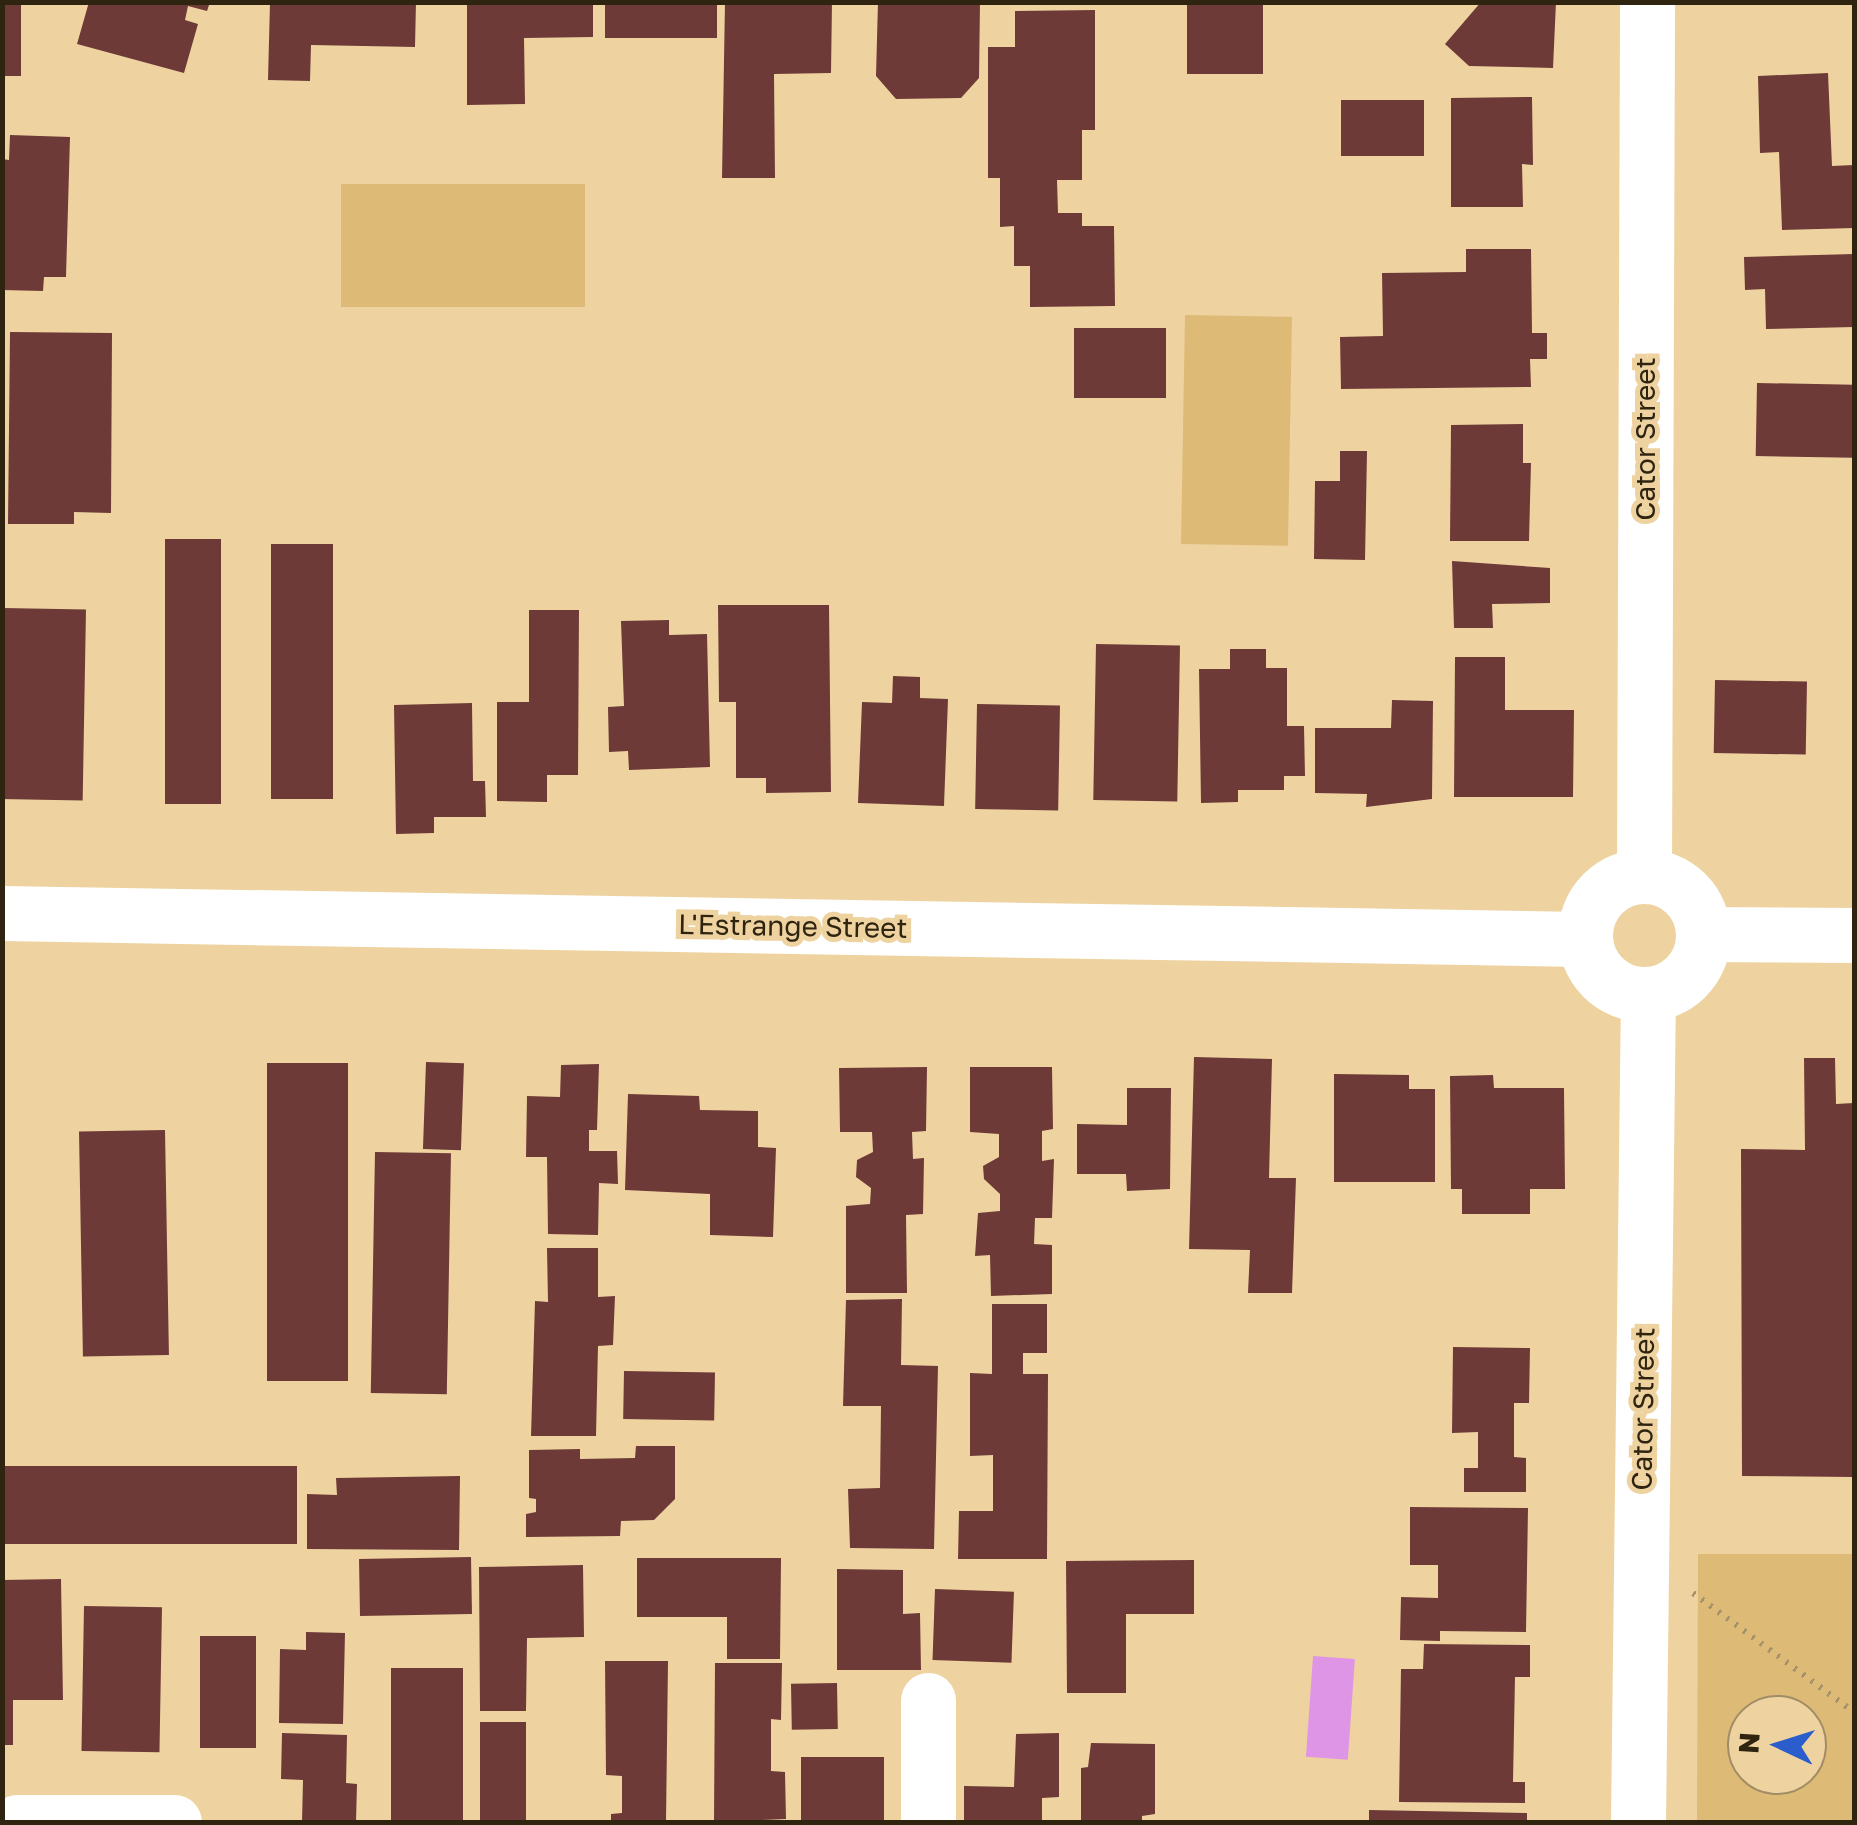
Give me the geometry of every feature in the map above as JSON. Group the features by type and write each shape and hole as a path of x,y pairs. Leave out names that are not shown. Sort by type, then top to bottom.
{"street":[{"name":"Cator Street","path":"1644,875 1647,2"},
{"path":"1644,875 1662,878 1691,899 1703,934 1701,952 1682,981 1648,995 1613,986 1598,974 1584,939 1586,919 1608,888 1644,875"},
{"name":"L'Estrange Street","path":"2,914 1584,939"},
{"path":"1703,934 1854,935"},
{"name":"Cator Street","path":"1638,1822 1648,995"},
{"path":"928,1700 928,1822"},
{"path":"17,1822 174,1822"}],"path":[{"path":"1641,1561 1854,1712"}],"shaded area":[{"path":"341,184 585,184 585,307 341,307"},
{"path":"1185,315 1292,317 1288,546 1181,544"},
{"path":"1698,1554 1854,1554 1854,1822 1697,1822"},
{"path":"1313,1656 1355,1659 1348,1760 1306,1757"}],"building":[{"path":"2,2 21,2 21,76 2,76"},
{"path":"89,2 210,2 207,11 188,6 185,20 198,24 184,73 77,44"},
{"path":"270,2 416,2 415,47 311,45 310,81 268,80"},
{"path":"467,2 593,2 593,37 524,38 525,104 467,105"},
{"path":"605,2 717,2 717,38 605,38"},
{"path":"725,2 832,2 831,73 774,74 775,178 722,178"},
{"path":"878,2 980,2 979,78 961,98 896,99 876,76"},
{"path":"1187,2 1263,2 1263,74 1187,74"},
{"path":"1481,2 1556,2 1553,68 1469,66 1445,44"},
{"path":"1095,10 1095,130 1082,130 1082,180 1057,180 1058,213 1082,213 1082,226 1114,226 1115,306 1030,307 1030,266 1014,266 1014,226 1000,227 1000,178 988,178 988,47 1015,47 1015,11"},
{"path":"1828,73 1832,166 1854,165 1854,228 1782,230 1779,152 1760,153 1758,76"},
{"path":"1532,97 1533,165 1522,164 1523,207 1451,207 1451,98"},
{"path":"1341,100 1424,100 1424,156 1341,156"},
{"path":"10,135 70,137 66,277 44,277 43,291 2,290 2,159 9,160"},
{"path":"1466,249 1531,249 1532,333 1547,333 1547,359 1530,359 1531,387 1341,389 1340,337 1383,336 1382,273 1466,272"},
{"path":"1854,254 1854,327 1766,329 1765,289 1745,290 1744,257"},
{"path":"1074,328 1166,328 1166,398 1074,398"},
{"path":"10,332 112,333 111,513 74,512 74,524 8,524"},
{"path":"1757,383 1854,385 1853,458 1756,456"},
{"path":"1523,424 1523,463 1531,463 1529,541 1450,541 1451,425"},
{"path":"1340,451 1367,451 1365,560 1314,559 1315,481 1340,481"},
{"path":"165,539 221,539 221,804 165,804"},
{"path":"271,544 333,544 333,799 271,799"},
{"path":"1452,561 1550,568 1550,603 1492,604 1493,628 1454,628"},
{"path":"718,605 829,605 831,792 766,793 766,778 736,778 736,702 719,702"},
{"path":"3,608 86,609 83,800 2,799"},
{"path":"529,610 579,610 578,775 547,775 547,802 497,801 497,702 529,702"},
{"path":"669,620 669,635 707,634 710,767 629,770 628,751 609,752 608,707 624,706 621,621"},
{"path":"1096,644 1180,645 1177,801 1093,800"},
{"path":"1230,649 1266,649 1266,668 1287,668 1287,726 1304,726 1305,776 1284,776 1284,790 1238,790 1238,802 1201,803 1199,669 1230,669"},
{"path":"1455,657 1505,657 1505,710 1574,710 1573,797 1454,797"},
{"path":"893,676 920,677 920,698 948,699 944,806 858,803 862,702 892,703"},
{"path":"1715,680 1807,682 1806,755 1714,753"},
{"path":"1392,700 1433,701 1432,799 1366,807 1367,794 1315,793 1315,728 1391,728"},
{"path":"472,703 473,781 485,781 486,817 434,817 434,833 396,834 394,705"},
{"path":"977,704 1060,705 1058,810 975,809"},
{"path":"1194,1057 1272,1059 1269,1178 1296,1178 1292,1293 1248,1293 1250,1250 1189,1249"},
{"path":"1804,1058 1835,1058 1836,1104 1854,1103 1854,1477 1742,1476 1741,1149 1805,1150"},
{"path":"426,1062 464,1063 461,1150 423,1149"},
{"path":"267,1063 348,1063 348,1381 267,1381"},
{"path":"599,1064 597,1130 589,1130 589,1151 617,1151 618,1184 599,1183 598,1235 548,1234 547,1157 526,1157 527,1096 560,1097 561,1065"},
{"path":"927,1067 926,1131 912,1132 913,1159 924,1158 923,1214 906,1215 907,1293 846,1293 846,1206 870,1204 871,1188 856,1177 857,1160 873,1152 872,1132 840,1132 839,1068"},
{"path":"970,1067 1052,1067 1053,1129 1042,1131 1042,1161 1054,1159 1052,1218 1035,1218 1034,1244 1052,1245 1052,1294 991,1296 990,1255 975,1256 978,1213 1000,1211 1000,1194 984,1179 983,1166 999,1157 999,1134 970,1132"},
{"path":"1334,1074 1409,1075 1409,1089 1435,1089 1435,1182 1334,1182"},
{"path":"1493,1075 1494,1088 1564,1088 1565,1189 1530,1189 1530,1214 1462,1214 1462,1189 1451,1189 1450,1076"},
{"path":"1127,1088 1171,1088 1170,1189 1127,1191 1126,1174 1077,1174 1077,1124 1127,1125"},
{"path":"628,1094 699,1096 700,1110 758,1111 758,1147 776,1148 773,1237 710,1235 710,1194 625,1190"},
{"path":"165,1130 169,1355 83,1356 79,1132"},
{"path":"375,1152 451,1153 447,1394 371,1393"},
{"path":"547,1248 598,1248 598,1297 615,1296 613,1345 598,1346 596,1436 531,1436 535,1301 548,1302"},
{"path":"902,1299 901,1365 938,1366 934,1549 850,1548 848,1489 880,1488 881,1406 843,1406 846,1300"},
{"path":"992,1304 1047,1304 1047,1353 1023,1353 1023,1374 1048,1374 1047,1559 958,1559 959,1511 993,1511 993,1455 970,1456 970,1373 992,1374"},
{"path":"1453,1347 1530,1348 1529,1403 1514,1403 1514,1457 1526,1458 1526,1492 1464,1492 1464,1468 1478,1468 1478,1432 1452,1433"},
{"path":"624,1371 715,1373 714,1421 623,1419"},
{"path":"636,1446 675,1446 675,1499 654,1520 621,1521 620,1536 526,1537 526,1514 536,1512 536,1499 529,1498 529,1450 580,1449 580,1459 635,1458"},
{"path":"2,1466 297,1466 297,1544 2,1544"},
{"path":"460,1476 459,1550 307,1549 307,1494 337,1495 336,1478"},
{"path":"1410,1507 1528,1508 1526,1632 1440,1631 1440,1641 1400,1640 1401,1597 1438,1598 1438,1565 1410,1565"},
{"path":"471,1557 472,1614 360,1616 359,1559"},
{"path":"637,1558 781,1558 780,1659 727,1659 727,1617 637,1617"},
{"path":"1194,1560 1194,1614 1126,1614 1126,1693 1067,1693 1066,1561"},
{"path":"583,1565 584,1637 527,1638 526,1711 480,1711 479,1567"},
{"path":"837,1569 903,1570 903,1614 920,1613 921,1670 837,1670"},
{"path":"61,1579 63,1700 13,1700 13,1745 2,1745 2,1580"},
{"path":"935,1589 1014,1592 1011,1663 933,1660"},
{"path":"84,1606 162,1607 159,1752 81,1751"},
{"path":"306,1632 345,1633 343,1724 279,1723 280,1649 306,1650"},
{"path":"200,1636 256,1636 256,1748 200,1748"},
{"path":"1424,1644 1530,1645 1530,1677 1515,1677 1513,1782 1525,1782 1525,1803 1399,1802 1401,1669 1423,1669"},
{"path":"605,1661 668,1661 666,1822 611,1822 611,1814 622,1813 622,1776 606,1775"},
{"path":"715,1663 782,1663 781,1720 771,1719 771,1771 785,1772 786,1819 714,1822"},
{"path":"391,1668 463,1668 463,1822 391,1822"},
{"path":"837,1683 838,1729 792,1730 791,1684"},
{"path":"480,1722 526,1722 526,1822 480,1822"},
{"path":"282,1733 347,1735 346,1783 357,1784 356,1822 302,1822 303,1780 281,1779"},
{"path":"1059,1733 1059,1797 1042,1798 1042,1822 964,1822 964,1786 1014,1787 1016,1734"},
{"path":"1091,1743 1155,1744 1155,1814 1142,1816 1142,1822 1081,1822 1081,1768 1088,1767"},
{"path":"801,1757 884,1757 884,1822 801,1822"},
{"path":"1369,1810 1527,1813 1527,1822 1369,1822"}]}
